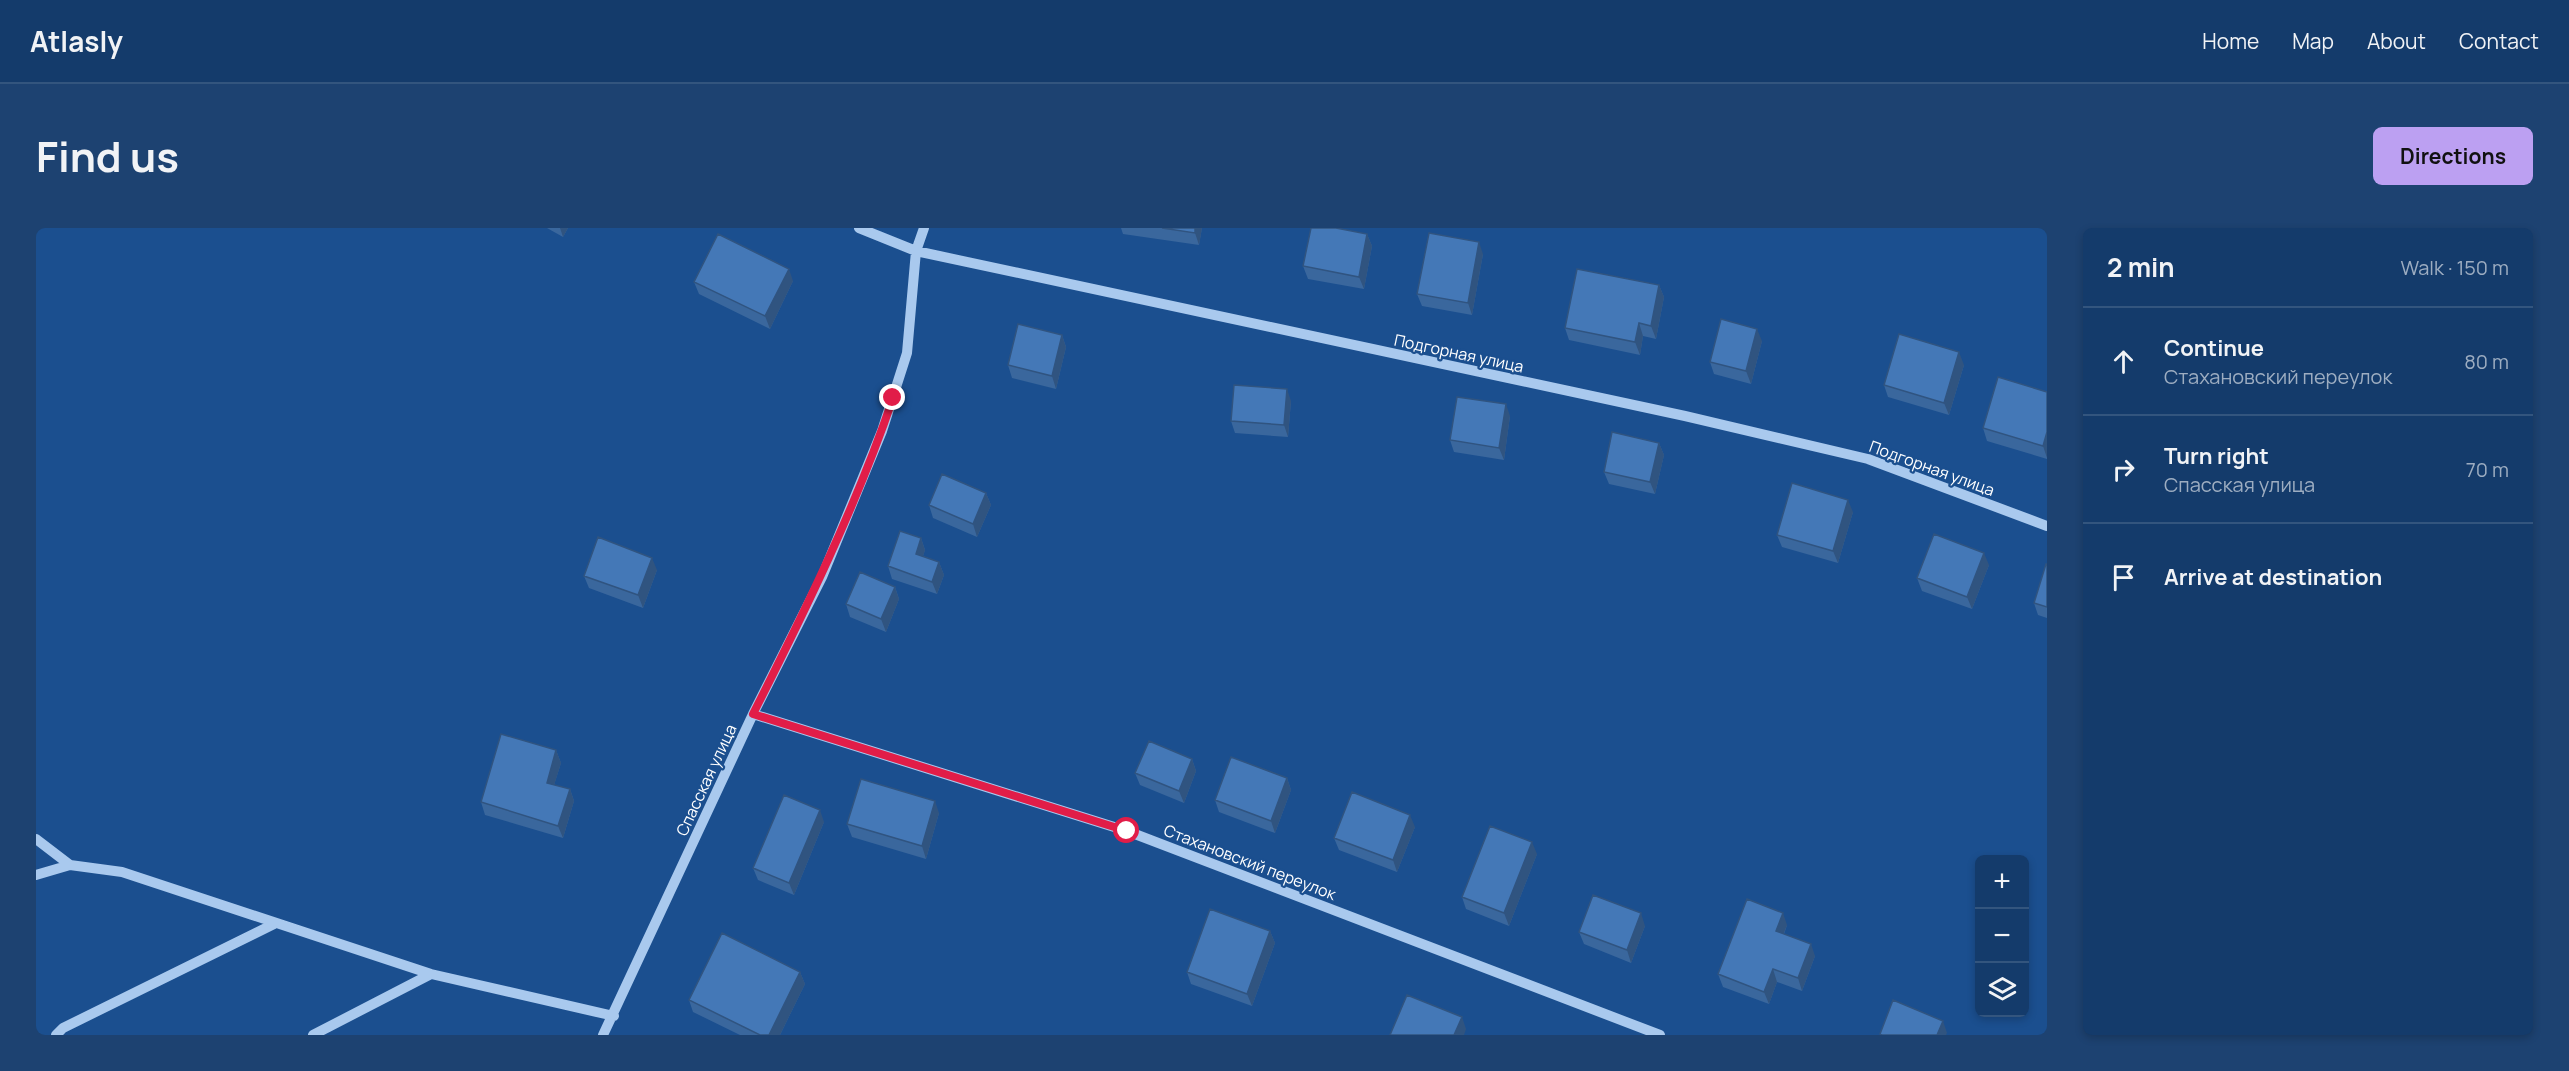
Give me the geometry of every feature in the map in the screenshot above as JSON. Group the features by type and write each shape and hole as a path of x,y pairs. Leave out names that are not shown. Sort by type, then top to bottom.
{"street":[{"name":"Подгорная улица","path":"859,228 916,251 1662,411 1868,459 2047,526"},
{"name":"Спасская улица","path":"603,1035 614,1016 753,714 822,577 882,431 907,353 916,251 924,228"},
{"name":"Стахановский переулок","path":"753,714 1127,831 1660,1035"},
{"path":"36,839 70,865"},
{"path":"36,875 70,865 122,872 431,974 614,1016"},
{"path":"56,1035 63,1028 274,924"},
{"path":"313,1035 431,974"}],"building":[{"path":"1162,228 1195,228 1195,233"},
{"path":"1311,228 1336,228 1367,234 1359,277 1303,266"},
{"path":"1429,233 1479,242 1468,303 1417,294"},
{"path":"718,234 789,269 765,316 694,282"},
{"path":"1577,269 1659,285 1651,326 1639,323 1635,342 1565,328"},
{"path":"1721,319 1757,329 1746,371 1710,362"},
{"path":"1018,324 1062,335 1052,376 1008,365"},
{"path":"1899,334 1959,352 1944,403 1884,385"},
{"path":"1998,377 2047,392 2047,432 2043,446 1983,428"},
{"path":"1234,385 1287,389 1284,425 1231,421"},
{"path":"1457,397 1506,404 1499,448 1450,440"},
{"path":"1612,432 1659,443 1650,482 1604,472"},
{"path":"942,474 986,493 973,524 929,505"},
{"path":"1792,483 1848,500 1833,551 1777,535"},
{"path":"900,531 921,538 916,554 939,562 932,582 888,566"},
{"path":"1934,534 1984,553 1967,597 1917,578"},
{"path":"598,537 652,558 638,595 584,576"},
{"path":"2047,564 2047,607 2034,603"},
{"path":"860,572 895,587 881,619 846,604"},
{"path":"501,734 556,750 547,783 570,789 558,826 481,802"},
{"path":"1149,741 1192,759 1179,791 1135,773"},
{"path":"1231,757 1287,778 1271,821 1215,800"},
{"path":"861,779 935,801 922,846 847,824"},
{"path":"1352,792 1410,815 1393,860 1334,838"},
{"path":"784,795 820,810 789,883 753,868"},
{"path":"1490,826 1532,842 1504,913 1462,897"},
{"path":"1593,895 1641,913 1627,950 1579,932"},
{"path":"1747,899 1783,913 1776,931 1811,944 1798,978 1773,969 1764,992 1718,974"},
{"path":"1210,909 1270,931 1247,994 1187,972"},
{"path":"722,933 800,972 769,1035 760,1035 689,1000"},
{"path":"1407,995 1462,1017 1454,1035 1390,1035"},
{"path":"1893,1000 1943,1021 1937,1035 1880,1034"}],"route":[{"path":"893,398 882,431 822,577 753,714 1127,831"}]}
